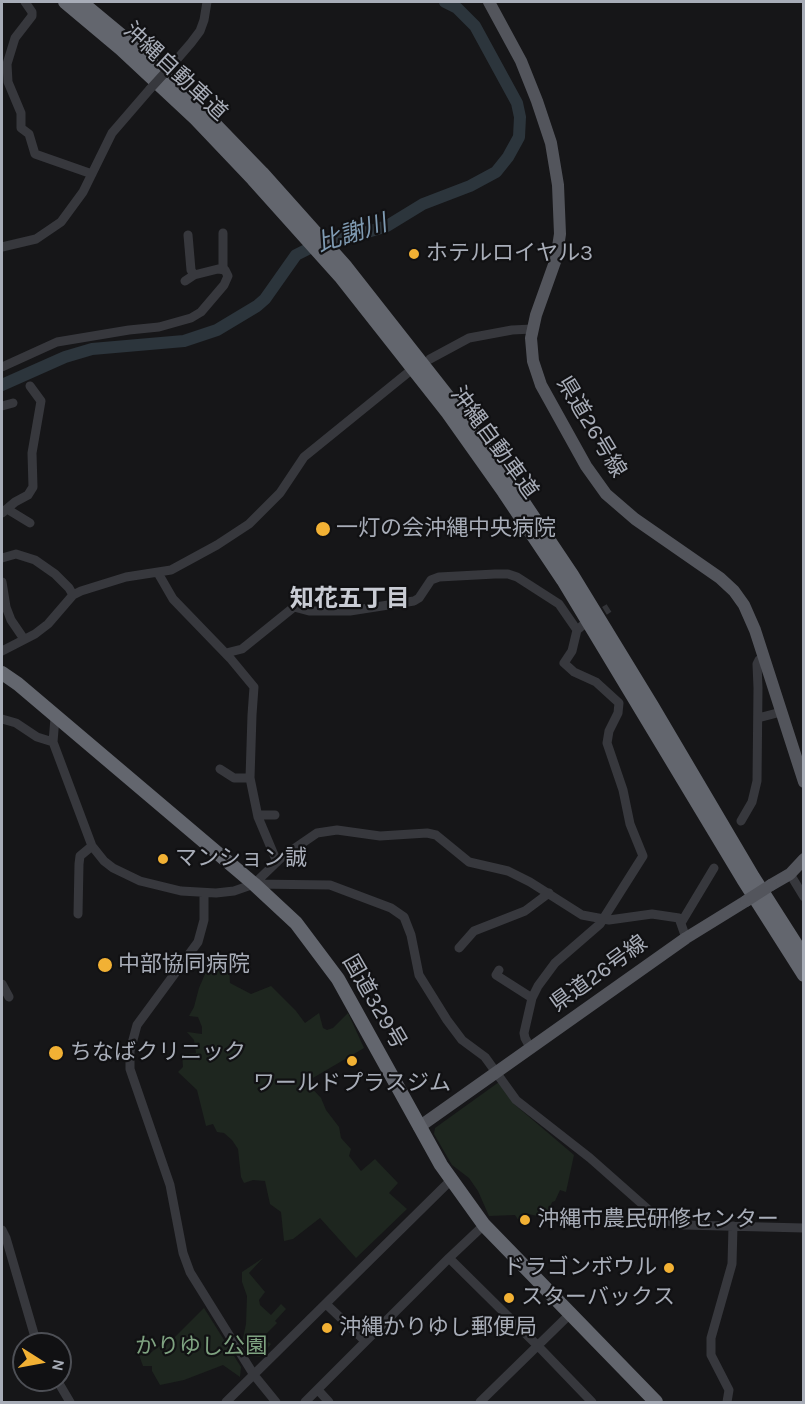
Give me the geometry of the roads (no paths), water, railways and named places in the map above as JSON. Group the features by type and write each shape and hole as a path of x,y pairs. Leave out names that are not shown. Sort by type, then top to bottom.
{"highway":[{"name":"沖縄自動車道","path":"65,2 121,49 196,119 293,215"},
{"name":"沖縄自動車道","path":"81,2 129,42 203,112 343,271 456,407 572,575 753,877 804,957"},
{"name":"沖縄自動車道","path":"343,271 448,413 556,570 743,879 804,975"},
{"name":"国道329号","path":"2,673 18,684 55,718 254,884 296,923 338,979 419,1127 451,1180 484,1226 656,1402"}],"main road":[{"name":"県道26号線","path":"489,2 520,61 537,101 551,143 558,185 560,226 558,247 532,329 533,360 540,386 586,466 606,494 625,512 712,572 734,591 747,611 804,782"},
{"name":"県道26号線","path":"419,1127 686,938 790,874 804,859"}],"street":[{"path":"25,2 32,16 15,38 7,64 8,82 21,113 21,128 29,134 36,154 92,174"},
{"path":"2,247 36,239 54,227 72,208 83,192 112,133 200,31 207,2"},
{"path":"2,367 57,342 159,327 191,318 201,312 224,285 228,276 223,269 223,233"},
{"path":"188,235 191,270 194,275"},
{"path":"185,281 206,271 223,269"},
{"path":"430,359 469,338 512,330 532,329"},
{"path":"2,651 48,624 73,595 112,580 171,570 249,524 280,493 304,457 410,371"},
{"path":"4,511 28,495 33,487 33,453 41,401 30,386"},
{"path":"2,406 13,403"},
{"path":"4,511 30,523"},
{"path":"2,558 15,554 35,560 55,574 73,595"},
{"path":"158,573 173,599 226,653 254,687 250,778 258,815 277,862"},
{"path":"226,653 242,649 294,607 309,610 350,611 414,601 419,598 432,580 439,577 508,574 517,577 559,604 580,628 572,651 564,663 574,672 596,682 619,703 618,713 609,731 607,743 624,790 630,824 643,856 604,918 546,973 532,998 524,1033 531,1049"},
{"path":"2,582 6,607 11,620 24,639"},
{"path":"741,821 752,802 757,781 757,664 763,658"},
{"path":"758,718 781,712"},
{"path":"2,718 16,723 37,737 53,742"},
{"path":"55,718 53,742 92,846 113,868 140,881 180,891 234,891 254,884 330,885 391,908 404,917 411,935 419,975 462,1040 485,1057 516,1100 590,1158 659,1219 683,1225 804,1228"},
{"path":"220,769 234,778 250,778"},
{"path":"258,815 275,814"},
{"path":"254,884 298,844 327,830 380,836 427,833 436,836 469,862 508,871 549,893 582,915 609,920 652,914 679,918 686,938"},
{"path":"78,914 80,856 92,846"},
{"path":"681,923 714,868"},
{"path":"790,874 804,897"},
{"path":"204,892 204,920 198,942 137,1024 131,1042 130,1068 170,1185 186,1264 254,1375 276,1402"},
{"path":"459,948 474,931 525,911 549,893"},
{"path":"499,970 496,975 532,998"},
{"path":"2,984 9,997"},
{"path":"226,1402 451,1180"},
{"path":"305,1402 484,1226"},
{"path":"727,1402 729,1390 711,1355 711,1338 732,1264 733,1226"},
{"path":"2,1230 34,1332"},
{"path":"449,1258 592,1402"},
{"path":"326,1304 365,1341"},
{"path":"480,1402 569,1315"},
{"path":"318,1390 329,1402"}],"waterway":[{"name":"比謝川","path":"2,385 65,357 92,349 184,341 217,330 265,299 296,255 322,242 351,237 387,226 423,204 470,186 496,172 519,137 520,117 517,103 475,26 457,8 445,2"}],"tunnel":[{"path":"593,618 609,608"}],"place":[{"name":"ホテルロイヤル3","path":"414,254"},
{"name":"一灯の会沖縄中央病院","path":"323,529"},
{"name":"マンション誠","path":"163,859"},
{"name":"中部協同病院","path":"105,965"},
{"name":"ちなばクリニック","path":"56,1053"},
{"name":"ワールドプラスジム","path":"352,1061"},
{"name":"沖縄市農民研修センター","path":"525,1220"},
{"name":"ドラゴンボウル","path":"669,1268"},
{"name":"スターバックス","path":"509,1298"},
{"name":"沖縄かりゆし郵便局","path":"327,1328"}],"district":[{"name":"知花五丁目","path":"350,599"}],"park label":[{"name":"かりゆし公園","path":"201,1347"}]}
